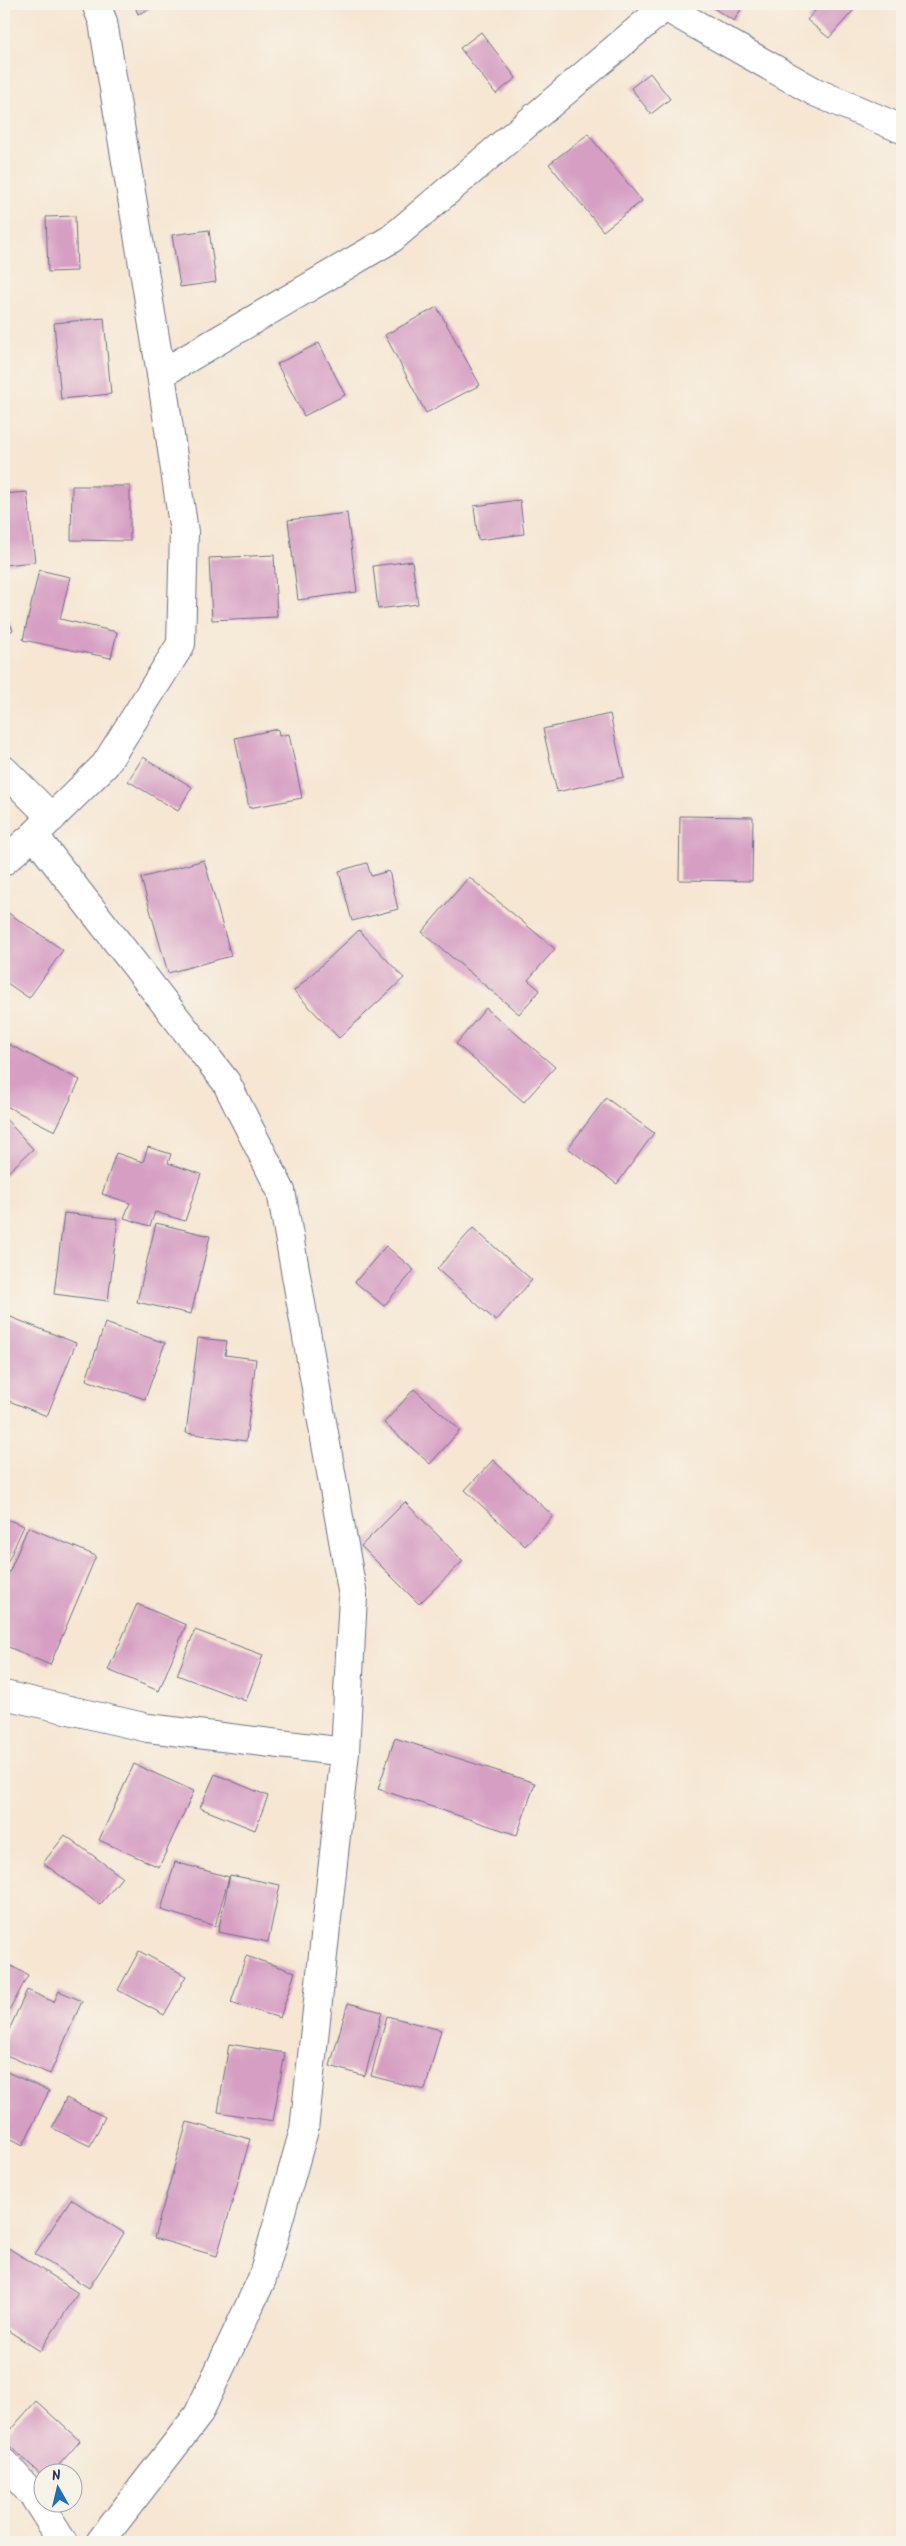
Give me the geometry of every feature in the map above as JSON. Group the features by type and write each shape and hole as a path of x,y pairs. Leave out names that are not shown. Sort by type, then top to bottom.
{"street":[{"path":"4,861 105,765 181,644 184,532 161,374 103,22 96,4"},
{"path":"161,374 391,239 667,5 815,92 902,129"},
{"path":"4,770 226,1082 281,1191 353,1596 344,1752 304,2130 262,2279 198,2415 100,2542"},
{"path":"4,1695 148,1728 344,1752"},
{"path":"4,2463 33,2495 63,2542"}],"building":[{"path":"134,4 161,4 138,14"},
{"path":"707,4 744,4 734,21"},
{"path":"821,4 859,4 829,38 807,20"},
{"path":"481,32 516,78 496,94 460,48"},
{"path":"650,73 670,99 651,114 631,88"},
{"path":"588,134 642,201 603,231 549,164"},
{"path":"75,216 77,271 48,272 46,217"},
{"path":"209,230 216,282 180,287 172,235"},
{"path":"437,307 480,385 426,413 385,335"},
{"path":"104,318 111,394 61,399 54,323"},
{"path":"319,343 345,395 304,416 277,364"},
{"path":"72,486 130,486 130,541 71,540"},
{"path":"27,492 35,562 4,565 4,494"},
{"path":"520,500 524,534 478,540 474,506"},
{"path":"347,513 357,592 298,600 288,520"},
{"path":"274,555 277,617 212,620 209,558"},
{"path":"412,561 418,604 378,609 373,566"},
{"path":"39,570 70,577 60,619 117,632 111,658 23,640"},
{"path":"4,611 13,630 4,635"},
{"path":"610,714 624,777 557,792 543,729"},
{"path":"278,729 279,736 289,734 302,798 249,808 235,738"},
{"path":"143,757 192,787 178,811 128,781"},
{"path":"680,816 753,817 752,881 679,880"},
{"path":"204,860 231,956 168,973 141,878"},
{"path":"367,863 371,876 389,871 398,909 352,921 339,871"},
{"path":"469,877 555,949 528,980 540,990 519,1014 422,932"},
{"path":"4,910 63,950 29,998 4,981"},
{"path":"359,930 404,978 339,1038 294,991"},
{"path":"486,1008 555,1067 524,1102 456,1044"},
{"path":"4,1042 80,1080 55,1131 4,1105"},
{"path":"606,1098 654,1133 617,1184 568,1148"},
{"path":"4,1117 33,1149 4,1176"},
{"path":"148,1147 171,1154 168,1163 201,1174 185,1221 155,1212 150,1226 124,1218 130,1203 102,1194 116,1153 143,1162"},
{"path":"64,1213 118,1219 108,1301 54,1294"},
{"path":"156,1223 210,1236 191,1314 137,1302"},
{"path":"473,1228 532,1280 496,1321 437,1269"},
{"path":"386,1246 414,1270 384,1306 355,1282"},
{"path":"8,1316 76,1343 47,1416 4,1399 4,1326"},
{"path":"105,1323 165,1343 145,1399 86,1380"},
{"path":"198,1338 227,1341 225,1355 256,1359 246,1441 186,1433"},
{"path":"414,1389 460,1430 430,1464 384,1423"},
{"path":"493,1460 553,1516 525,1546 465,1490"},
{"path":"405,1502 463,1561 419,1604 361,1546"},
{"path":"4,1518 24,1526 4,1570"},
{"path":"28,1527 96,1556 50,1665 4,1645 4,1585"},
{"path":"137,1604 186,1625 159,1691 108,1670"},
{"path":"195,1630 263,1655 246,1701 177,1675"},
{"path":"395,1738 535,1783 517,1835 378,1789"},
{"path":"134,1764 194,1791 159,1867 99,1840"},
{"path":"215,1774 268,1796 255,1830 200,1808"},
{"path":"65,1835 122,1877 100,1905 43,1863"},
{"path":"175,1862 229,1877 215,1926 161,1910"},
{"path":"230,1875 280,1885 268,1942 218,1932"},
{"path":"139,1951 186,1976 164,2015 118,1990"},
{"path":"246,1956 295,1972 280,2018 231,2003"},
{"path":"4,1962 28,1975 4,2021"},
{"path":"27,1990 54,2002 59,1991 82,2001 50,2074 4,2054 4,2041"},
{"path":"348,2003 382,2012 365,2076 330,2066"},
{"path":"387,2016 441,2030 425,2090 371,2076"},
{"path":"229,2044 285,2053 273,2121 218,2112"},
{"path":"7,2072 49,2091 23,2145 4,2135 4,2080"},
{"path":"66,2098 105,2117 90,2146 52,2128"},
{"path":"187,2122 250,2139 217,2256 154,2238"},
{"path":"71,2199 124,2233 89,2288 35,2254"},
{"path":"4,2245 78,2293 40,2351 4,2328"},
{"path":"36,2401 80,2441 60,2464 32,2464 32,2466 4,2441 4,2437"}]}
